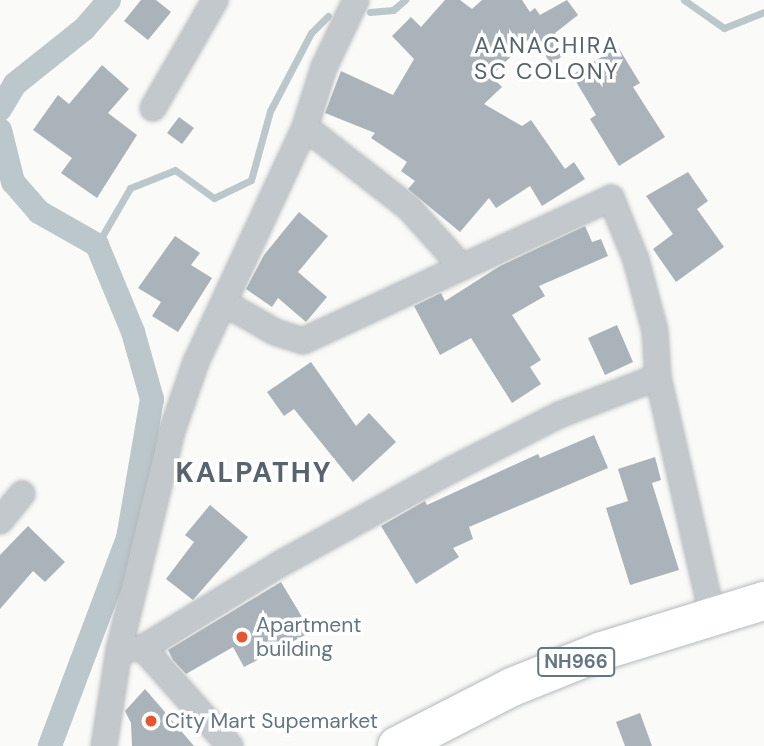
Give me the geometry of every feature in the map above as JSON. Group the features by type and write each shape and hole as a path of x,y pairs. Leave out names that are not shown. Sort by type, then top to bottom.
{"highway":[{"name":"NH966","path":"397,746 512,687 712,615 764,601"},
{"name":"NH966","path":"447,746 516,711 764,625"}],"street":[{"path":"153,108 215,0"},
{"path":"104,746 131,649 172,431 195,362 226,304 305,127 324,67 356,0"},
{"path":"305,127 409,208 461,266"},
{"path":"226,304 275,332 303,341 351,322 461,266 611,198 636,260 655,331 658,377 712,615"},
{"path":"131,649 451,470 559,415 658,377"},
{"path":"0,522 22,494"},
{"path":"131,649 230,746"}],"building":[{"path":"141,0 156,0 171,12 148,40 124,21"},
{"path":"445,0 460,0 472,9 482,0 522,0 530,12 535,8 540,15 567,0 578,15 555,33 569,51 552,64 530,38 491,76 502,87 484,104 522,126 531,120 565,169 574,162 585,179 542,206 530,186 496,208 489,198 460,232 408,189 415,181 401,171 407,162 371,138 375,133 325,113 341,71 393,95 414,59 392,36 411,17 421,27"},
{"path":"618,47 640,83 633,87 665,137 619,166 590,119 596,115 572,75"},
{"path":"102,65 129,89 108,113 137,135 97,198 61,173 72,158 33,130 58,95 69,104"},
{"path":"179,117 194,128 182,144 167,133"},
{"path":"688,172 708,201 697,209 724,247 676,282 653,249 673,234 646,196"},
{"path":"299,212 328,236 298,272 327,297 306,322 278,298 272,307 246,289 264,255"},
{"path":"585,226 592,242 601,239 608,256 539,286 545,296 512,315 541,360 530,367 541,384 512,403 471,338 440,355 414,306 441,293 445,301 500,266"},
{"path":"175,236 200,253 191,265 212,278 178,332 152,316 161,302 138,288"},
{"path":"617,325 633,362 605,375 588,338"},
{"path":"311,362 356,426 369,413 396,442 353,482 294,409 284,416 267,392"},
{"path":"594,435 608,468 469,527 473,539 453,548 459,557 416,584 381,526 425,501 427,505 538,454 540,458"},
{"path":"655,457 661,480 652,483 679,570 630,585 606,508 628,501 618,469"},
{"path":"210,505 248,537 193,600 166,579 194,542 185,535"},
{"path":"28,526 65,562 45,582 33,571 0,609 0,555"},
{"path":"281,582 311,632 244,667 233,647 186,674 173,660 168,650"},
{"name":"City Mart Supemarket","path":"145,689 194,746 132,746 131,723 125,711"},
{"path":"640,713 652,746 625,746 616,722"}],"waterway":[{"path":"0,109 15,84 84,29 109,0"},
{"path":"370,12 393,10 405,0"},
{"path":"684,0 724,28 764,12"},
{"path":"97,245 130,188 175,170 214,198 251,180 270,111 311,33 328,16"},
{"path":"0,130 13,182 39,212 97,245 133,332 152,399 128,538 50,746"}],"place":[{"name":"Apartment building","path":"242,637"},
{"name":"City Mart Supemarket","path":"151,721"}],"district":[{"name":"AANACHIRA SC COLONY","path":"547,58"},
{"name":"KALPATHY","path":"254,473"}]}
